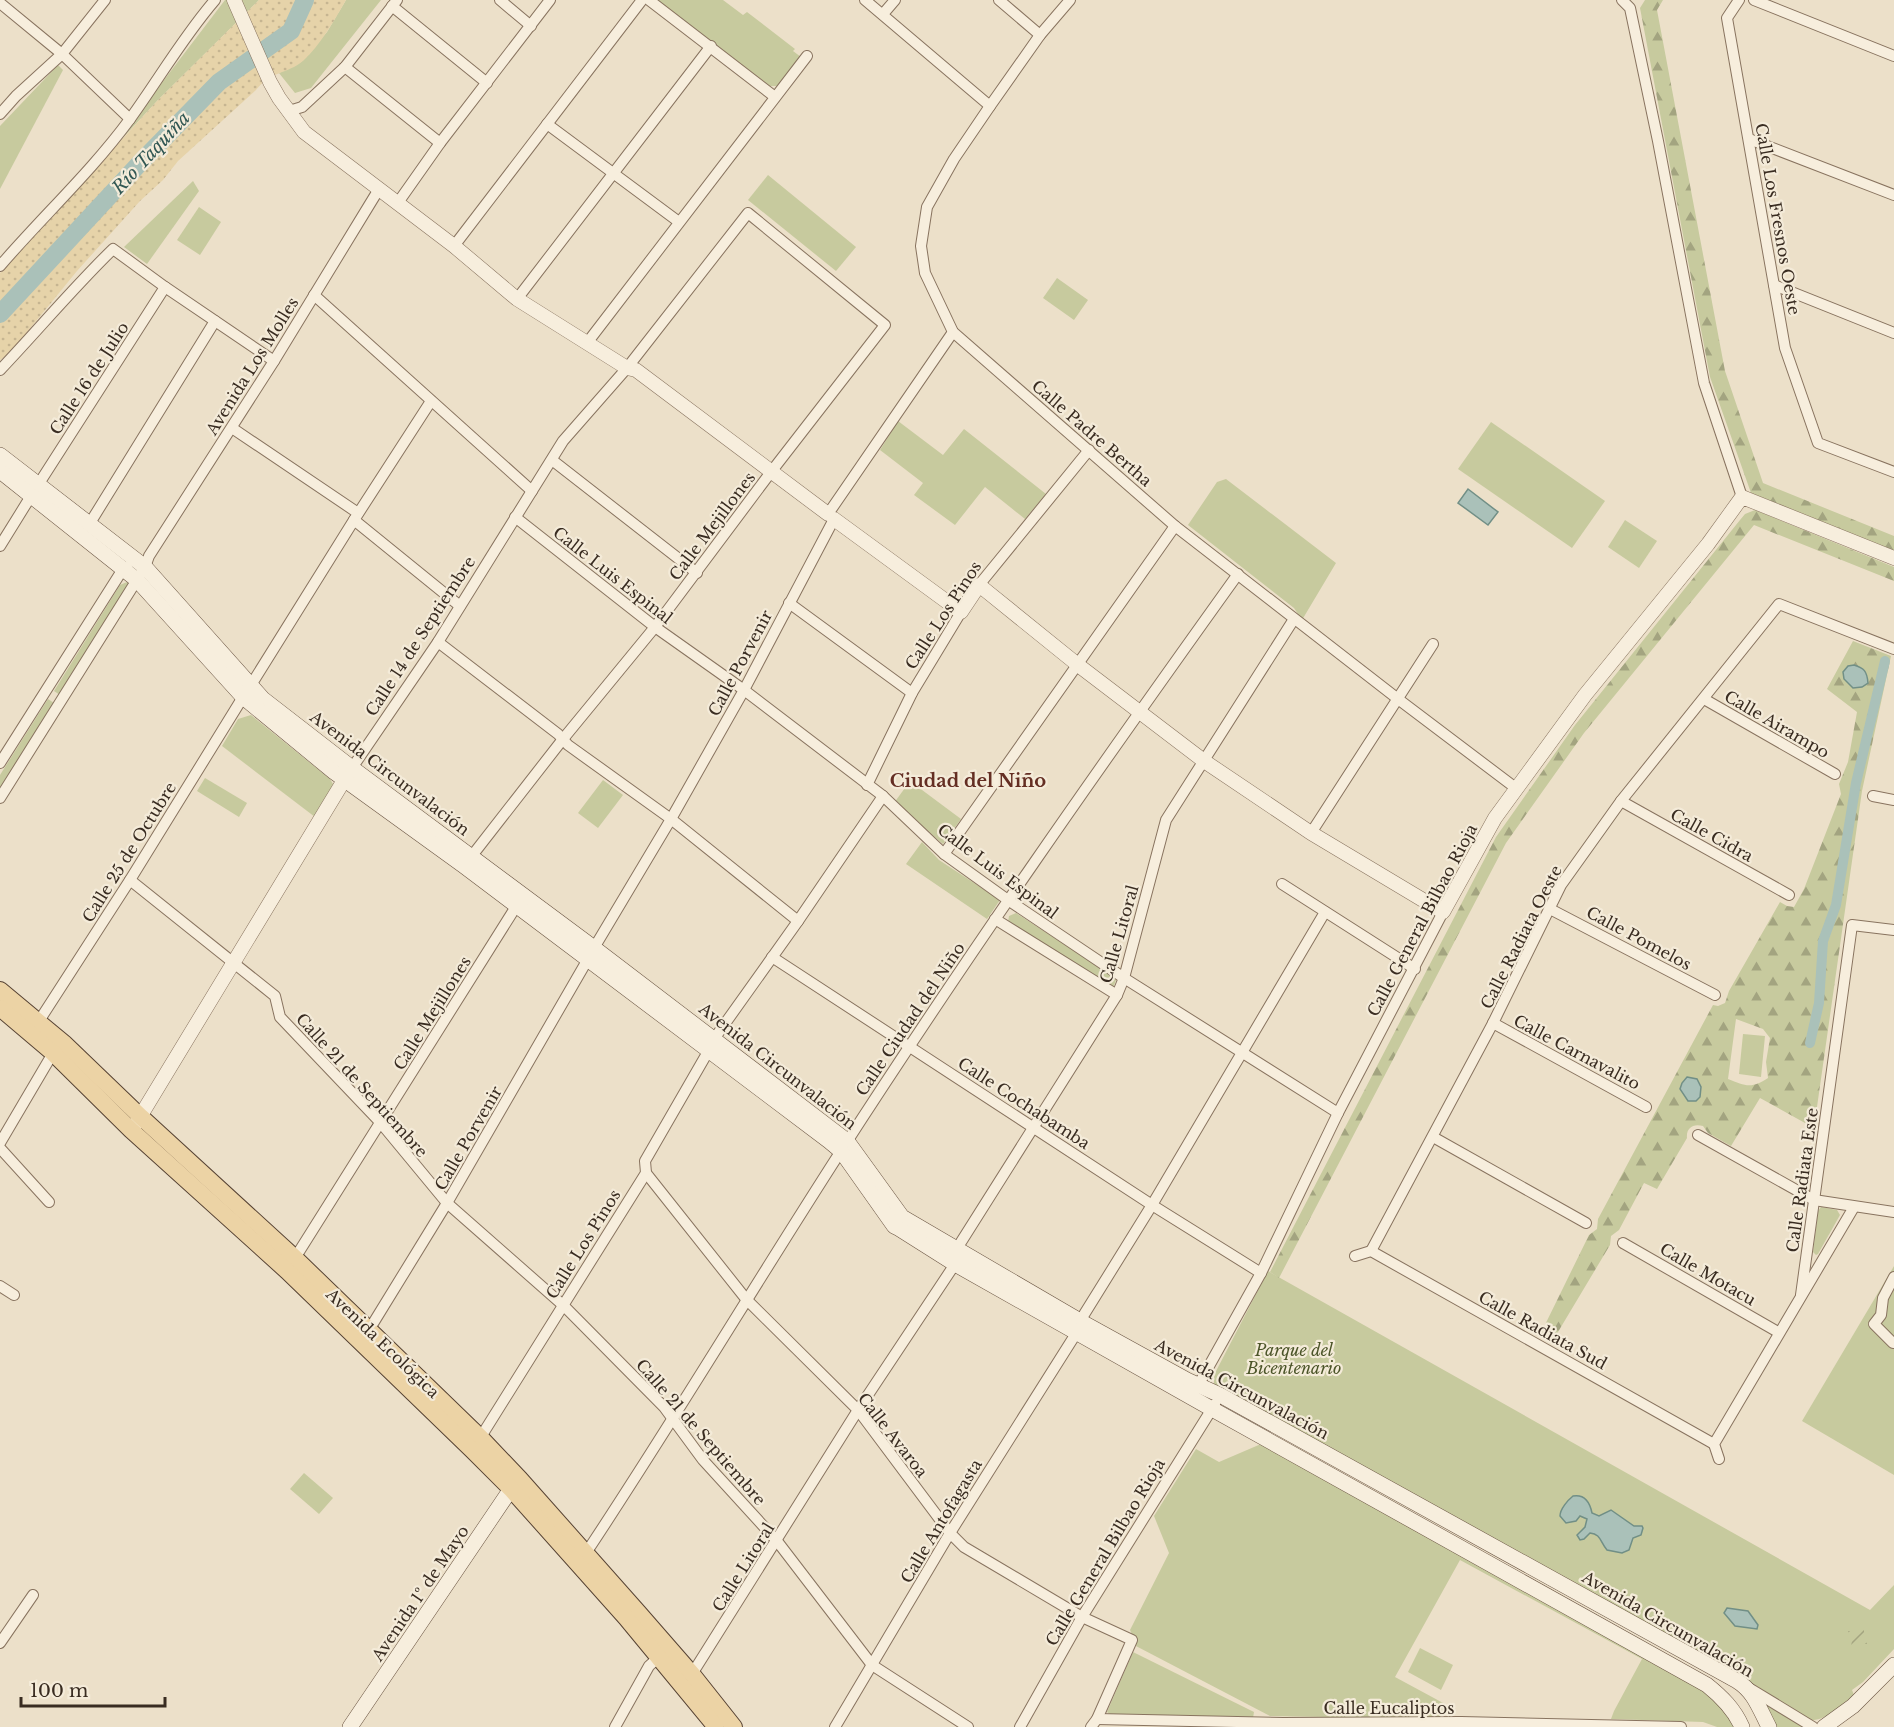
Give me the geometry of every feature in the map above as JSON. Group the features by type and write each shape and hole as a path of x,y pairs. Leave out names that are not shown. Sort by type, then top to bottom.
{"main road":[{"name":"Avenida Circunvalación","path":"0,455 34,490 123,569 142,566"},
{"name":"Avenida Circunvalación","path":"0,471 90,523 142,566 247,691 263,699 348,774 517,905 591,953"},
{"name":"Avenida Circunvalación","path":"348,774 471,857 591,953 712,1044 829,1141 844,1146 894,1226 955,1257 1195,1391 1744,1685 1752,1693 1769,1727"},
{"name":"Avenida Ecológica","path":"0,990 39,1022 136,1123 287,1271 477,1444"},
{"name":"Avenida Ecológica","path":"1,1009 295,1258 369,1330 477,1444 586,1553 692,1674 734,1727"},
{"name":"Avenida Circunvalación","path":"1216,1402 1707,1685 1722,1696 1742,1727"},
{"name":"Avenida Ecológica","path":"516,1484 716,1727"},
{"name":"Avenida 1º de Mayo","path":"350,1727 516,1484"},
{"path":"1824,1727 1853,1706 1894,1665"}],"street":[{"path":"0,114 16,96 62,54 105,0"},
{"path":"0,266 99,158 130,119 182,42 215,0"},
{"path":"500,0 531,26"},
{"path":"397,204 440,143 550,0"},
{"path":"454,246 642,0"},
{"path":"649,0 776,97"},
{"path":"865,0 990,106"},
{"path":"883,14 894,0"},
{"path":"999,0 1040,35"},
{"name":"Calle Padre Bertha","path":"1070,0 1040,35 990,106 927,207 921,246 925,273 952,332 1175,526 1517,789"},
{"name":"Calle Los Fresnos Oeste","path":"1739,0 1727,18 1785,348 1818,442 1894,472"},
{"path":"1754,0 1894,56"},
{"path":"0,3 62,54 130,119"},
{"path":"289,111 302,106 345,67 394,3 487,82"},
{"path":"1629,3 1704,383 1742,497 1894,558"},
{"path":"237,6 270,82 304,132 454,246 518,299 587,344 627,368 636,370 961,612"},
{"path":"518,299 711,46"},
{"path":"587,344 807,56"},
{"path":"345,67 440,143"},
{"path":"547,124 679,222"},
{"path":"1749,139 1894,195"},
{"name":"Avenida Los Molles","path":"0,798 142,566 232,428 379,189"},
{"name":"Calle Mejillones","path":"471,857 563,739 655,627 885,325 748,213"},
{"name":"Calle 14 de Septiembre","path":"136,1123 348,774 438,642 563,441 627,368 748,213"},
{"path":"0,370 112,249 274,361"},
{"path":"1774,285 1894,333"},
{"name":"Calle 16 de Julio","path":"0,544 165,287"},
{"path":"314,295 532,491"},
{"path":"90,523 215,321"},
{"name":"Calle Porvenir","path":"369,1330 447,1203 671,819 744,690 831,517 952,332"},
{"name":"Calle 25 de Octubre","path":"39,1022 431,401"},
{"path":"232,428 356,517 460,606"},
{"name":"Calle Los Pinos","path":"867,785 912,693 961,612 979,585 1089,450"},
{"path":"552,460 697,573"},
{"name":"Calle General Bilbao Rioja","path":"1195,1391 1261,1272 1338,1113 1495,818 1585,695 1708,544 1742,497"},
{"name":"Calle Luis Espinal","path":"515,517 655,627 744,690 882,796 944,854 1124,978 1338,1113"},
{"path":"944,854 1175,526"},
{"path":"0,763 123,569"},
{"name":"Calle Ciudad del Niño","path":"586,1553 746,1299 910,1046 1008,900 1238,574"},
{"path":"979,585 1078,665 1204,761 1311,833 1443,912"},
{"path":"789,603 912,693"},
{"name":"Calle Radiata Oeste","path":"1371,1251 1493,1023 1560,885 1621,801 1779,604 1894,649"},
{"name":"Calle Litoral","path":"692,1674 1117,995 1124,978 1166,820 1294,619"},
{"path":"438,642 671,819 798,921"},
{"path":"1311,833 1433,644"},
{"name":"Calle Airampo","path":"1704,699 1835,774"},
{"name":"Calle Los Pinos","path":"477,1444 646,1173 645,1161 712,1044 882,796"},
{"path":"1872,796 1894,800"},
{"name":"Calle Cidra","path":"1621,801 1789,895"},
{"name":"Calle 21 de Septiembre","path":"130,880 274,996 279,1017 380,1122 447,1203 564,1306 664,1407 703,1460 777,1541 872,1665 968,1727"},
{"path":"1282,884 1415,969"},
{"name":"Calle Mejillones","path":"295,1258 517,905"},
{"name":"Calle Pomelos","path":"1550,909 1715,995"},
{"name":"Calle Antofagasta","path":"835,1727 950,1533 1079,1327 1325,912"},
{"path":"995,919 1117,995"},
{"name":"Calle Radiata Este","path":"1714,1444 1801,1295 1852,925 1894,930"},
{"name":"Calle Cochabamba","path":"772,957 1152,1205 1261,1272"},
{"name":"Calle Carnavalito","path":"1493,1023 1646,1107"},
{"path":"0,1143 53,1053"},
{"path":"1698,1135 1814,1200 1894,1212"},
{"path":"1433,1137 1586,1223"},
{"path":"0,1149 49,1202"},
{"name":"Calle Avaroa","path":"646,1173 746,1299 858,1410 950,1533 964,1547 1082,1617 1132,1640 1094,1723"},
{"path":"1801,1295 1854,1207"},
{"name":"Calle Motacu","path":"1623,1243 1779,1332"},
{"path":"1356,1256 1371,1251"},
{"name":"Calle Radiata Sud","path":"1371,1251 1714,1444"},
{"path":"1807,1251 1809,1257 1813,1259 1824,1257"},
{"path":"1893,1343 1874,1324 1881,1315 1883,1298 1894,1277"},
{"path":"0,1286 14,1295"},
{"name":"Calle General Bilbao Rioja","path":"1020,1727 1082,1617 1216,1402"},
{"path":"1714,1444 1719,1460"},
{"path":"0,1643 33,1595"},
{"path":"615,1727 649,1666 659,1657"},
{"path":"1744,1685 1813,1727"},
{"name":"Calle Eucaliptos","path":"1094,1723 1681,1727"}],"green space":[{"path":"225,0 259,0 158,100 106,156"},
{"path":"346,0 381,0 311,88 295,93 279,73 302,61 327,32"},
{"path":"657,0 723,0 743,15 747,12 795,49 793,51 801,57 778,86 770,86"},
{"path":"1645,0 1663,0 1657,10 1725,371 1763,483 1894,536 1894,551 1751,493 1710,377 1640,8"},
{"path":"58,65 63,70 0,189 0,126"},
{"path":"768,175 856,247 836,271 748,200"},
{"path":"193,181 199,191 147,264 124,247"},
{"path":"199,207 221,222 200,255 177,240"},
{"path":"1057,278 1088,300 1074,320 1043,298"},
{"path":"898,421 943,455 964,429 1046,494 1025,519 985,487 955,525 914,495 923,483 880,450"},
{"path":"1491,422 1605,501 1572,548 1458,469"},
{"path":"1226,479 1336,563 1302,620 1294,608 1188,525 1217,482"},
{"path":"1755,510 1894,567 1894,581 1754,525 1584,733 1506,843 1279,1278 1270,1272 1496,837 1575,725 1745,514"},
{"path":"1625,520 1657,541 1639,568 1608,547"},
{"path":"127,582 129,585 60,695 54,691 120,585"},
{"path":"1853,641 1891,656 1862,791 1814,1128 1760,1098 1731,1146 1708,1133 1703,1126 1691,1127 1657,1189 1644,1183 1619,1230 1611,1236 1610,1245 1552,1342 1540,1335 1589,1235 1597,1229 1598,1219 1713,1005 1718,1006 1725,1003 1729,991 1780,902 1794,907 1804,889 1841,794 1839,784 1848,762 1857,712 1827,689","holes":["1736,1019 1763,1029 1770,1038 1766,1062 1768,1078 1753,1085 1728,1079"]},
{"path":"48,699 54,703 0,788 0,775"},
{"path":"251,715 330,779 333,784 332,790 315,817 222,746 238,719"},
{"path":"205,778 247,803 239,817 197,791"},
{"path":"603,780 623,795 598,828 578,813"},
{"path":"910,781 961,819 943,844 894,803"},
{"path":"922,842 939,860 1000,900 987,919 906,864"},
{"path":"1016,913 1113,976 1116,980 1113,988 1008,922 1009,916"},
{"path":"1743,1034 1765,1036 1761,1077 1739,1074"},
{"path":"1821,1207 1837,1210 1840,1215 1816,1255 1813,1252 1818,1211"},
{"path":"1894,1266 1894,1475 1802,1421"},
{"name":"Parque del Bicentenario","path":"1268,1271 1870,1610 1894,1585 1894,1649 1863,1682 1852,1690 1854,1695 1827,1716 1808,1720 1214,1385 1214,1375"},
{"path":"1261,1444 1698,1685 1725,1710 1734,1727 1717,1727 1703,1722 1611,1719 1642,1659 1460,1560 1395,1677 1445,1704 1441,1719 1270,1716 1134,1645 1135,1641 1130,1630 1169,1553 1154,1516 1196,1449 1219,1462"},
{"path":"304,1473 333,1498 319,1514 290,1489"},
{"path":"1864,1628 1867,1644 1859,1644 1851,1648 1852,1639 1848,1631 1857,1632"},
{"path":"1420,1648 1453,1665 1441,1690 1408,1672"},
{"path":"1133,1652 1254,1712 1253,1718 1111,1715 1107,1712"},
{"path":"1764,1703 1804,1727 1777,1727"}],"sand":[{"path":"259,0 346,0 327,32 309,55 297,65 267,79 178,161 163,180 140,201 77,271 10,353 0,360 0,273 158,100"}],"water":[{"path":"1468,489 1498,512 1488,525 1458,503"},
{"path":"1854,665 1866,673 1868,683 1862,687 1853,688 1844,679 1843,672 1848,666"},
{"path":"1687,1077 1697,1079 1701,1087 1700,1097 1696,1101 1688,1101 1680,1089"},
{"path":"1573,1496 1581,1496 1586,1500 1592,1513 1599,1516 1611,1510 1634,1526 1642,1526 1641,1535 1633,1538 1629,1550 1622,1553 1607,1550 1594,1534 1590,1533 1580,1540 1577,1535 1585,1527 1587,1519 1580,1516 1576,1521 1566,1523 1560,1516 1563,1508"},
{"path":"1727,1608 1748,1611 1758,1625 1757,1629 1735,1626 1724,1613"}],"waterway":[{"name":"Río Taquiña","path":"0,314 139,164 219,82 291,31 305,0"},
{"path":"1810,1043 1819,1003 1823,941 1836,905 1856,783 1885,661"}],"district":[{"name":"Ciudad del Niño","path":"968,781"}]}
